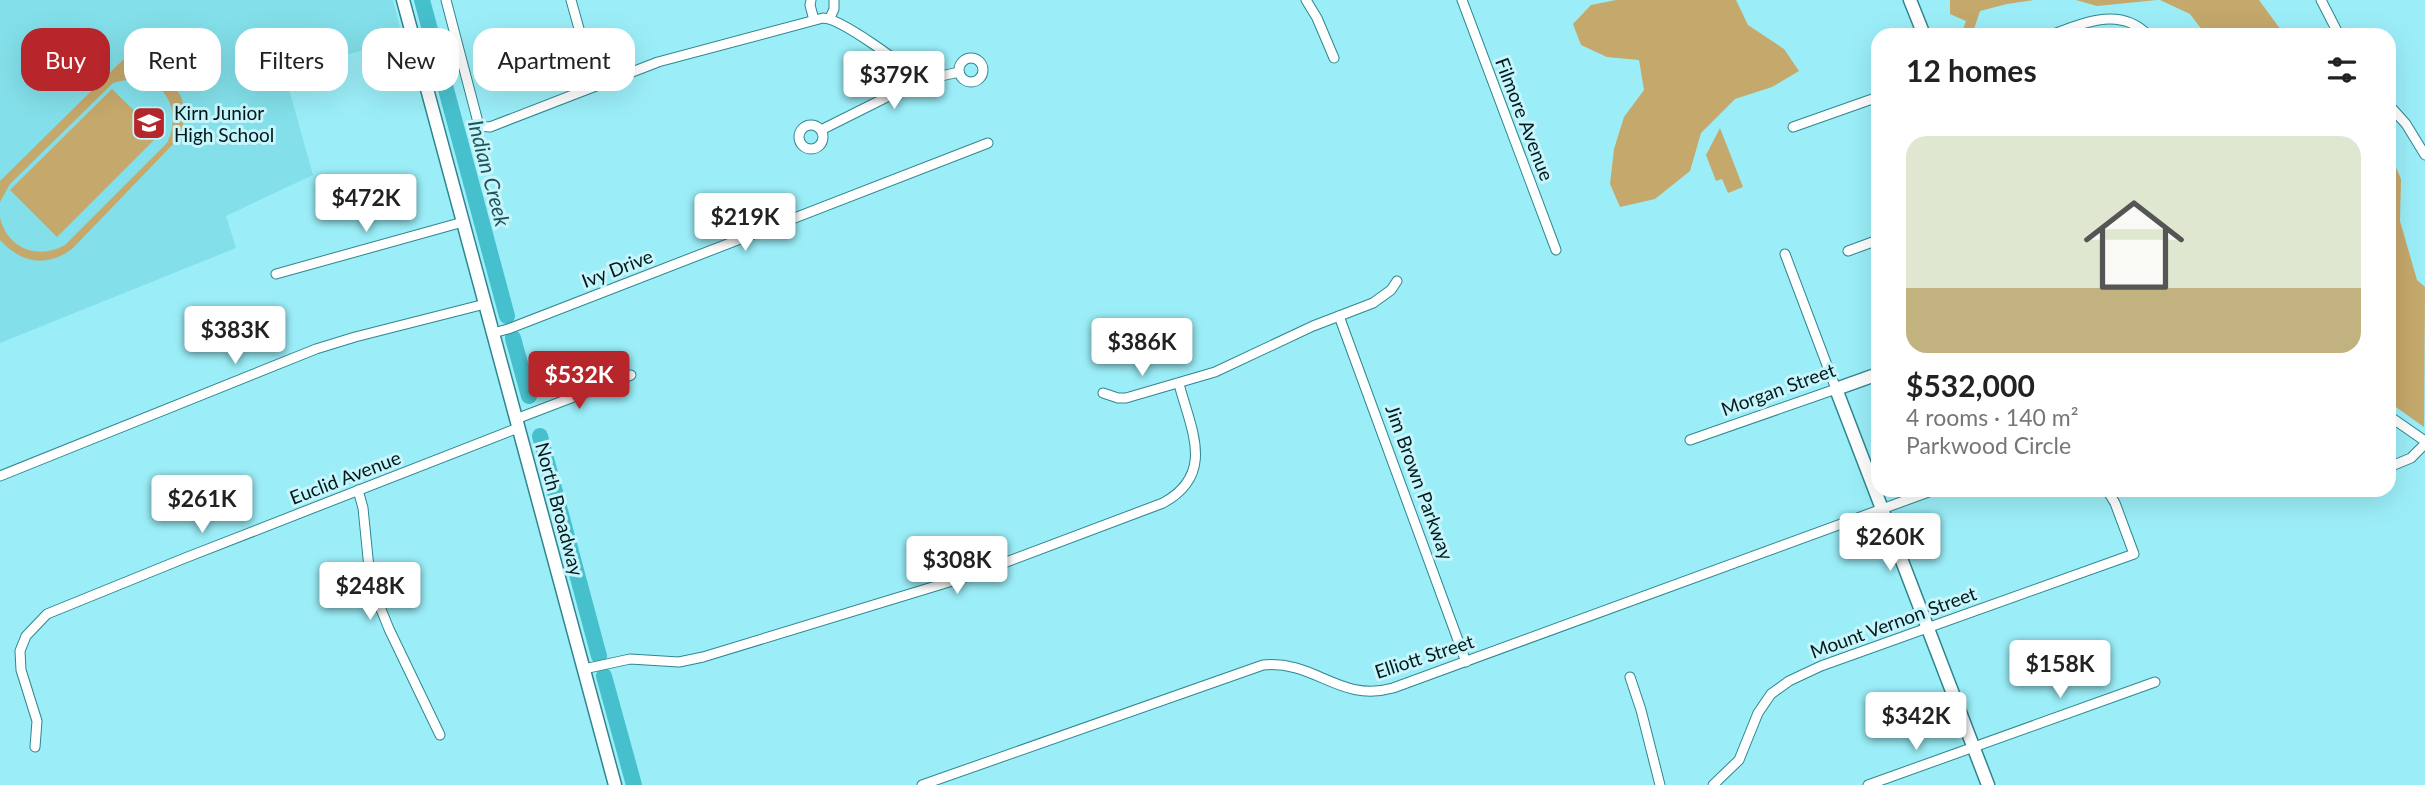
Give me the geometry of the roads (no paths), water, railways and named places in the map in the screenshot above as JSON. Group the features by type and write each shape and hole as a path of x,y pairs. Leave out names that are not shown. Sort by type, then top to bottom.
{"main road":[{"name":"North Broadway","path":"402,0 615,785"},
{"path":"1910,0 1921,28"},
{"name":"Morgan Street","path":"1836,389 1871,376"},
{"path":"1836,389 1871,478"},
{"path":"1879,497 1988,785"}],"street":[{"path":"446,0 479,126 490,127 581,91"},
{"path":"571,0 578,28"},
{"path":"811,0 814,20"},
{"path":"830,18 834,0"},
{"path":"1306,0 1334,58"},
{"name":"Filmore Avenue","path":"1461,0 1556,250"},
{"path":"2320,0 2336,28"},
{"path":"635,71 658,62 830,18 910,69 919,80"},
{"path":"2071,28 2108,18 2132,22 2139,28"},
{"path":"821,130 919,80 959,72"},
{"path":"1793,127 1871,99"},
{"path":"2396,113 2425,155"},
{"name":"Ivy Drive","path":"493,333 513,328 988,144"},
{"path":"276,274 463,222"},
{"path":"1848,251 1871,243"},
{"path":"1785,254 1836,389"},
{"path":"1103,393 1126,398 1215,372 1295,334 1373,303 1391,290 1398,281"},
{"path":"0,476 316,349 485,304"},
{"name":"Jim Brown Parkway","path":"1339,316 1466,662"},
{"name":"Euclid Avenue","path":"35,747 37,721 21,670 20,651 26,636 47,614 358,490 631,375"},
{"path":"584,670 630,659 679,662 703,657 972,575 1163,503 1182,491 1189,482 1195,465 1194,445 1179,384"},
{"name":"Morgan Street","path":"1690,440 1836,389"},
{"path":"2396,421 2425,442 2404,462 2396,465"},
{"path":"358,490 374,592 388,629 440,735"},
{"name":"Elliott Street","path":"922,785 1263,665 1296,666 1346,688 1370,692 1393,688 1914,497"},
{"name":"Mount Vernon Street","path":"1713,785 1739,760 1758,713 1780,686 1821,666 2134,554 2111,497"},
{"path":"1630,677 1660,785"},
{"path":"1868,785 2155,682"}],"waterway":[{"name":"Indian Creek","path":"422,0 507,316"},
{"name":"Indian Creek","path":"513,338 529,396"},
{"name":"Indian Creek","path":"540,436 599,656"},
{"name":"Indian Creek","path":"604,676 634,785"}],"place":[{"name":"Kirn Junior High School","path":"149,123"}]}
